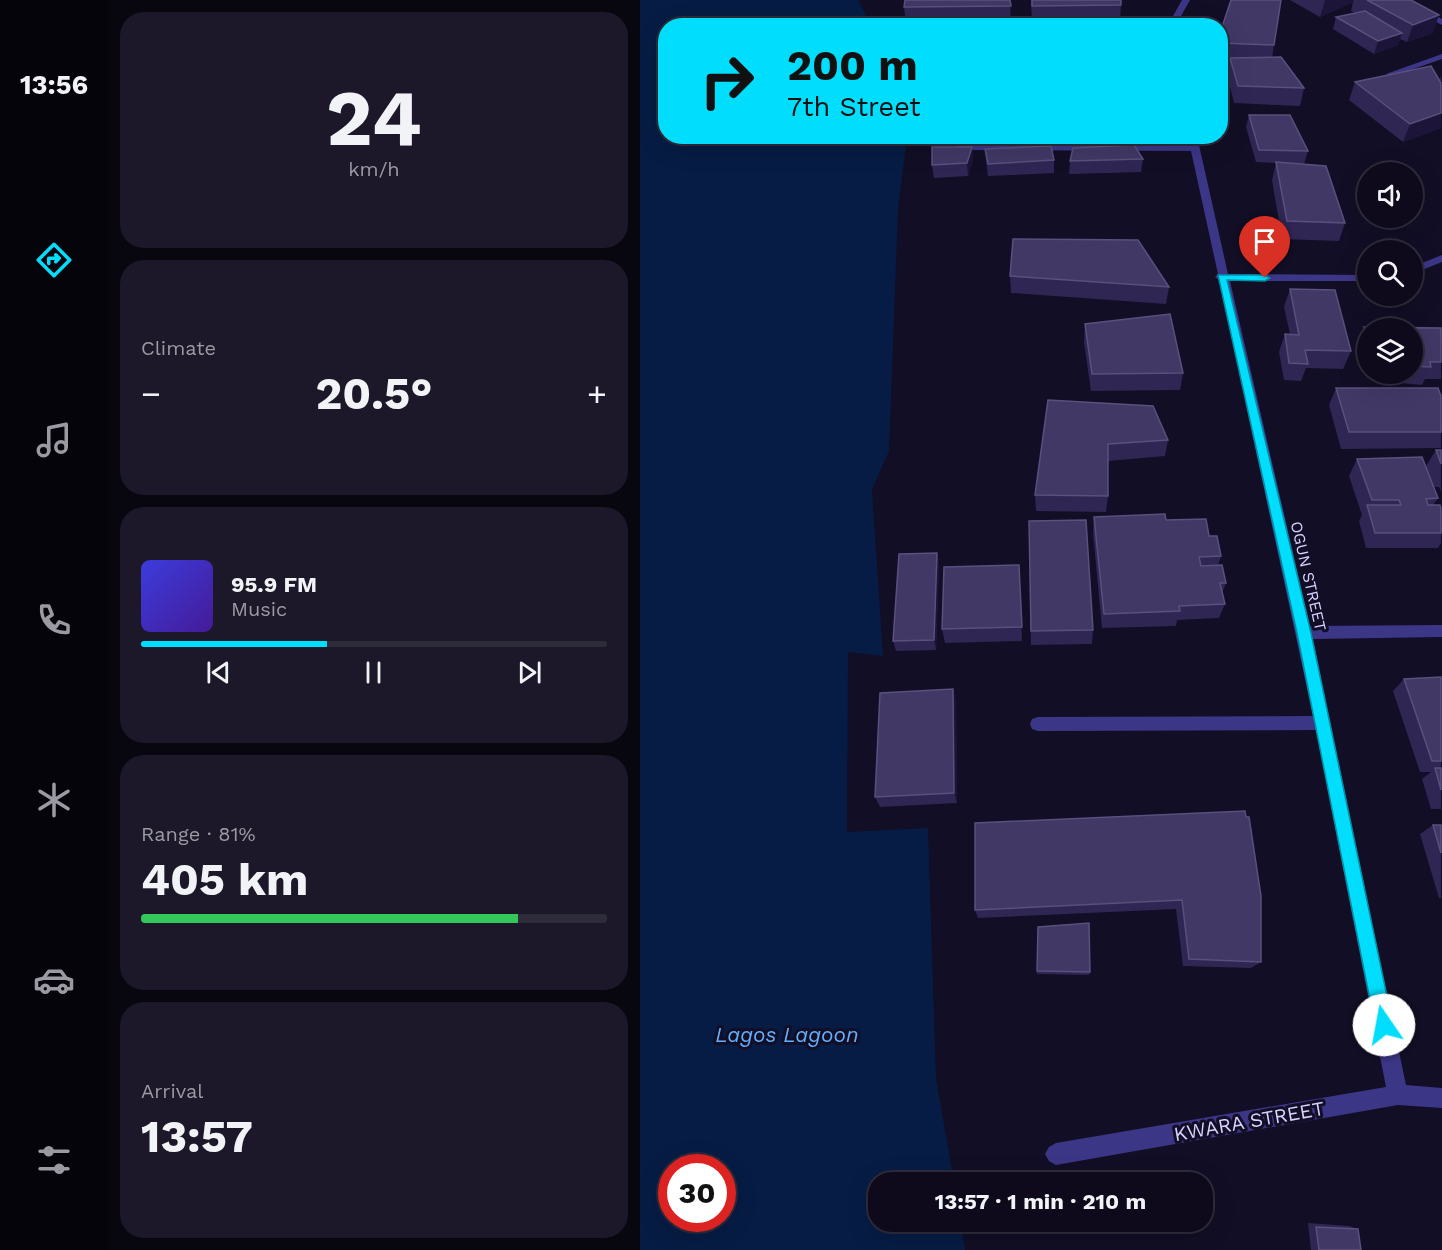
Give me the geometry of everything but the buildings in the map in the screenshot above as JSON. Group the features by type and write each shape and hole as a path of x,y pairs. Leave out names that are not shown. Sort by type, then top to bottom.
{"street":[{"path":"1178,18 1186,0"},
{"path":"1399,0 1441,23"},
{"path":"1390,74 1441,56"},
{"path":"961,147 1101,144"},
{"name":"OGUN STREET","path":"1194,144 1222,277 1304,633 1398,1095"},
{"path":"1423,266 1441,258"},
{"path":"1222,277 1357,278"},
{"path":"1304,633 1441,631"},
{"path":"1038,724 1322,723"},
{"name":"KWARA STREET","path":"1056,1154 1398,1095 1441,1098"}],"water":[{"name":"Lagos Lagoon","path":"640,0 858,0 867,18 658,18 658,144 906,144 898,209 889,451 872,490 883,656 848,652 847,832 928,828 936,1079 952,1172 868,1172 868,1232 962,1232 965,1250 640,1250"}],"route":[{"path":"1265,278 1222,277 1304,633 1384,1025"}]}
